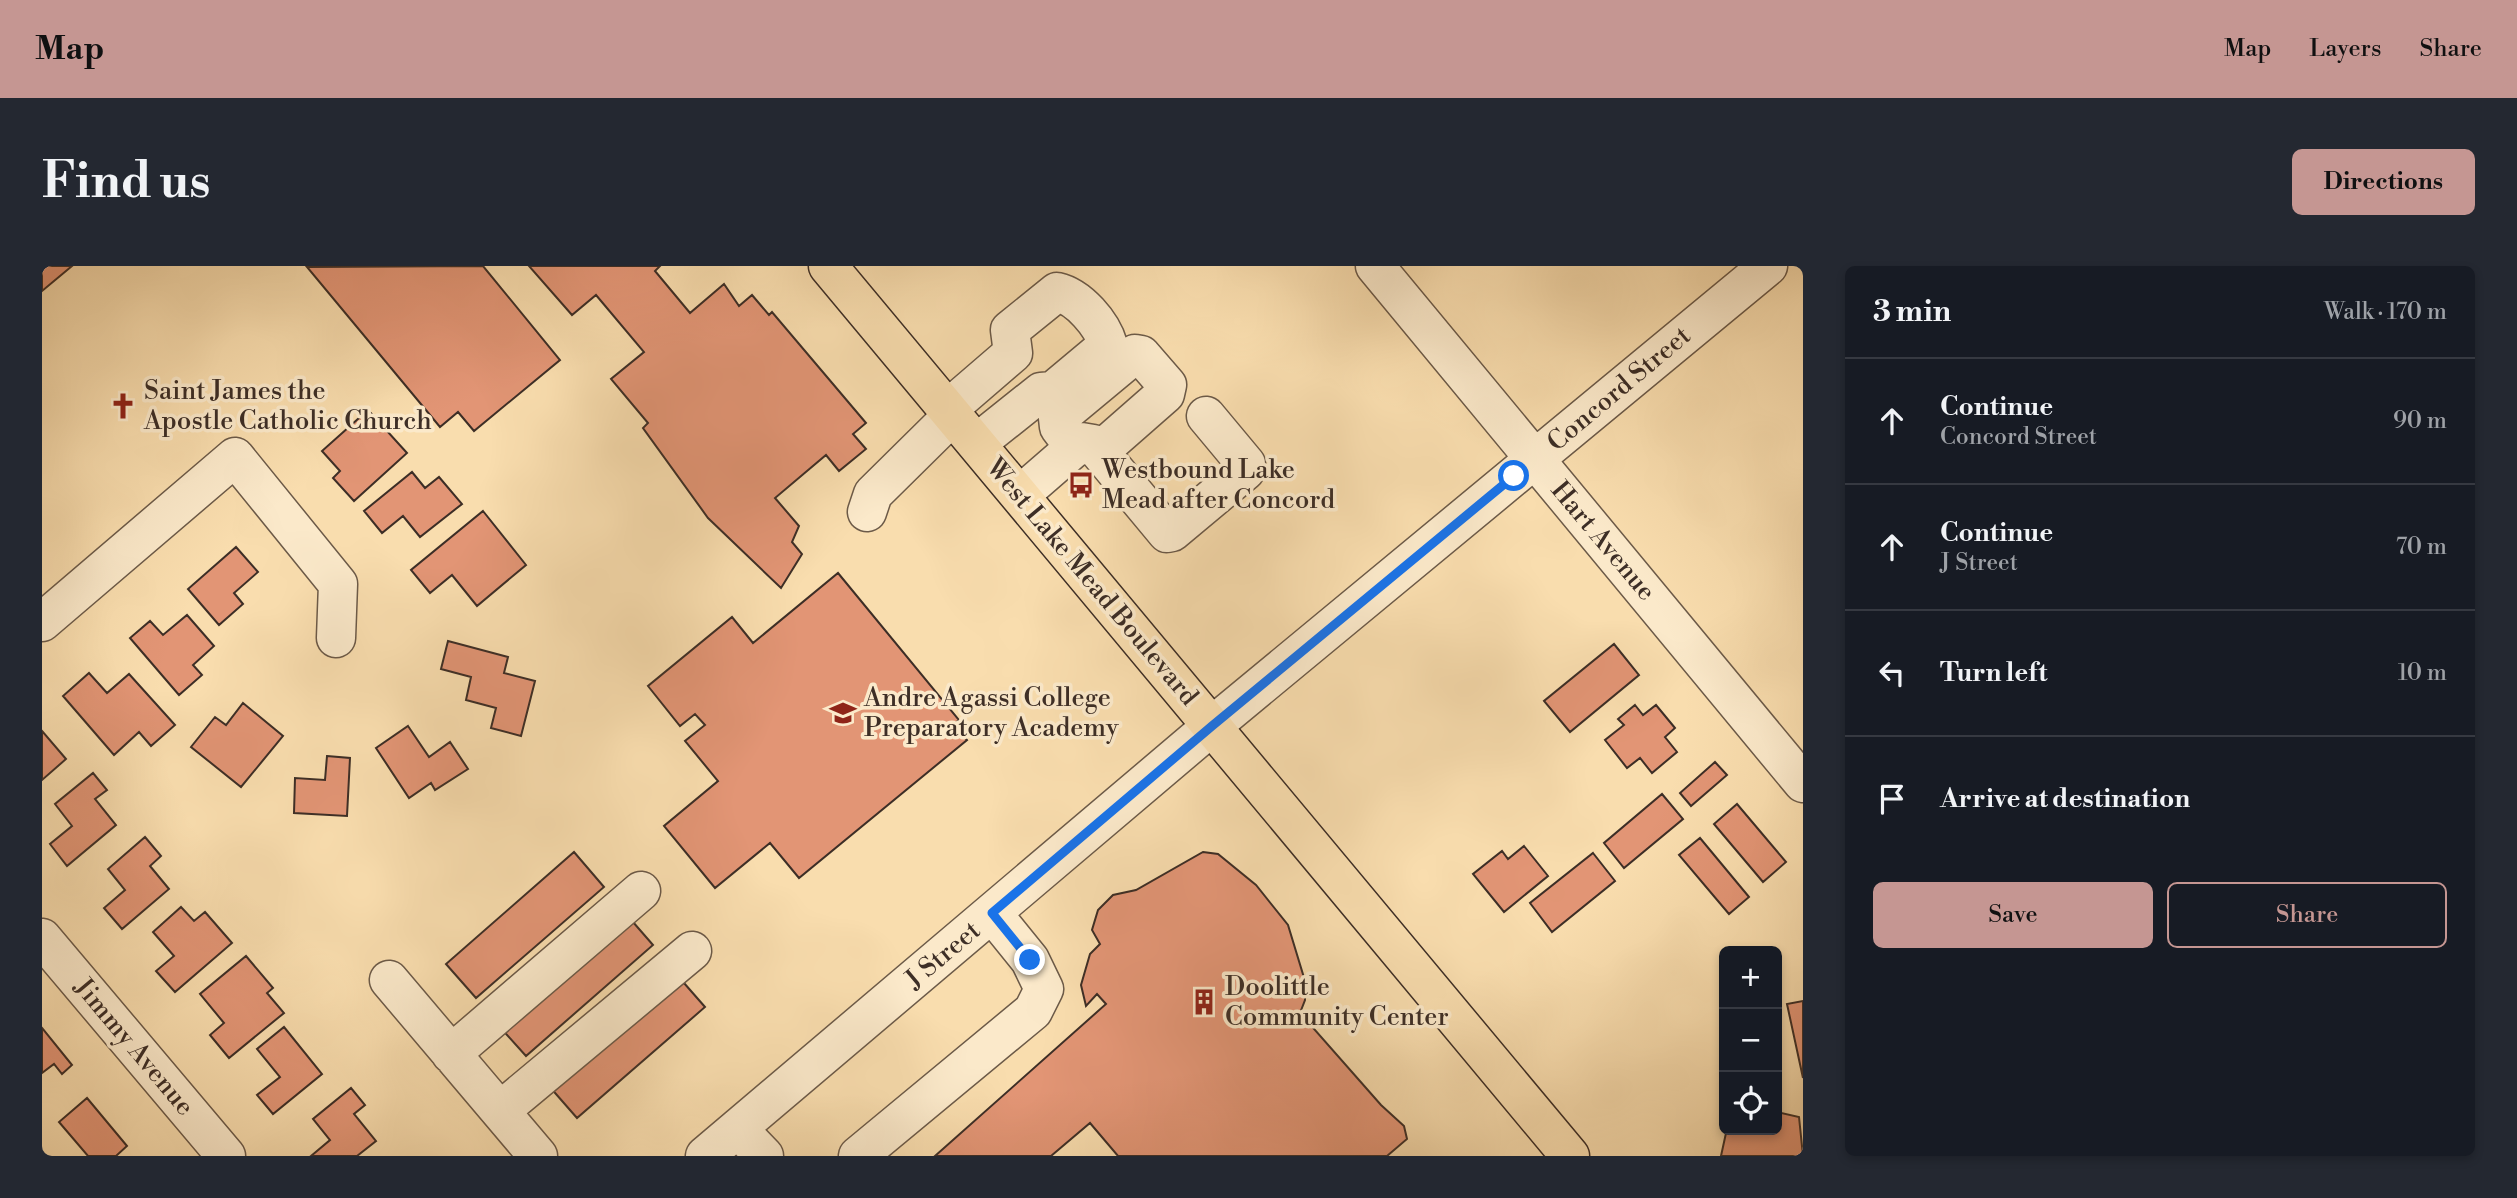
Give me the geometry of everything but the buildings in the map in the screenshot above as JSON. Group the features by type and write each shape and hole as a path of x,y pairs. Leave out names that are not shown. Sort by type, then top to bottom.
{"main road":[{"name":"West Lake Mead Boulevard","path":"828,266 1212,726 1557,1152"}],"street":[{"name":"Hart Avenue","path":"1376,266 1803,783"},
{"name":"Concord Street","path":"1212,726 1768,266"},
{"path":"867,512 873,494 951,412 1013,354 1010,330 1057,292 1072,295 1105,334 1108,345 1053,391 1041,392 977,443"},
{"path":"1020,495 1087,449 1167,533 1172,532 1245,471 1246,464 1206,415"},
{"path":"42,622 235,457 338,584 336,638"},
{"name":"J Street","path":"705,1156 1212,726"},
{"path":"452,1054 641,891"},
{"path":"858,1156 1033,1011 1044,989 1030,960 992,913"},
{"name":"Jimmy Avenue","path":"42,939 226,1156"},
{"path":"500,1111 692,951"},
{"path":"389,980 538,1156"},
{"path":"738,1129 764,1156"}],"place":[{"name":"Saint James the Apostle Catholic Church","path":"123,406"},
{"name":"Westbound Lake Mead after Concord","path":"1081,485"},
{"name":"Andre Agassi College Preparatory Academy","path":"843,713"},
{"name":"Doolittle Community Center","path":"1204,1002"}],"route":[{"path":"1030,960 992,913 1212,726 1514,476"}]}
